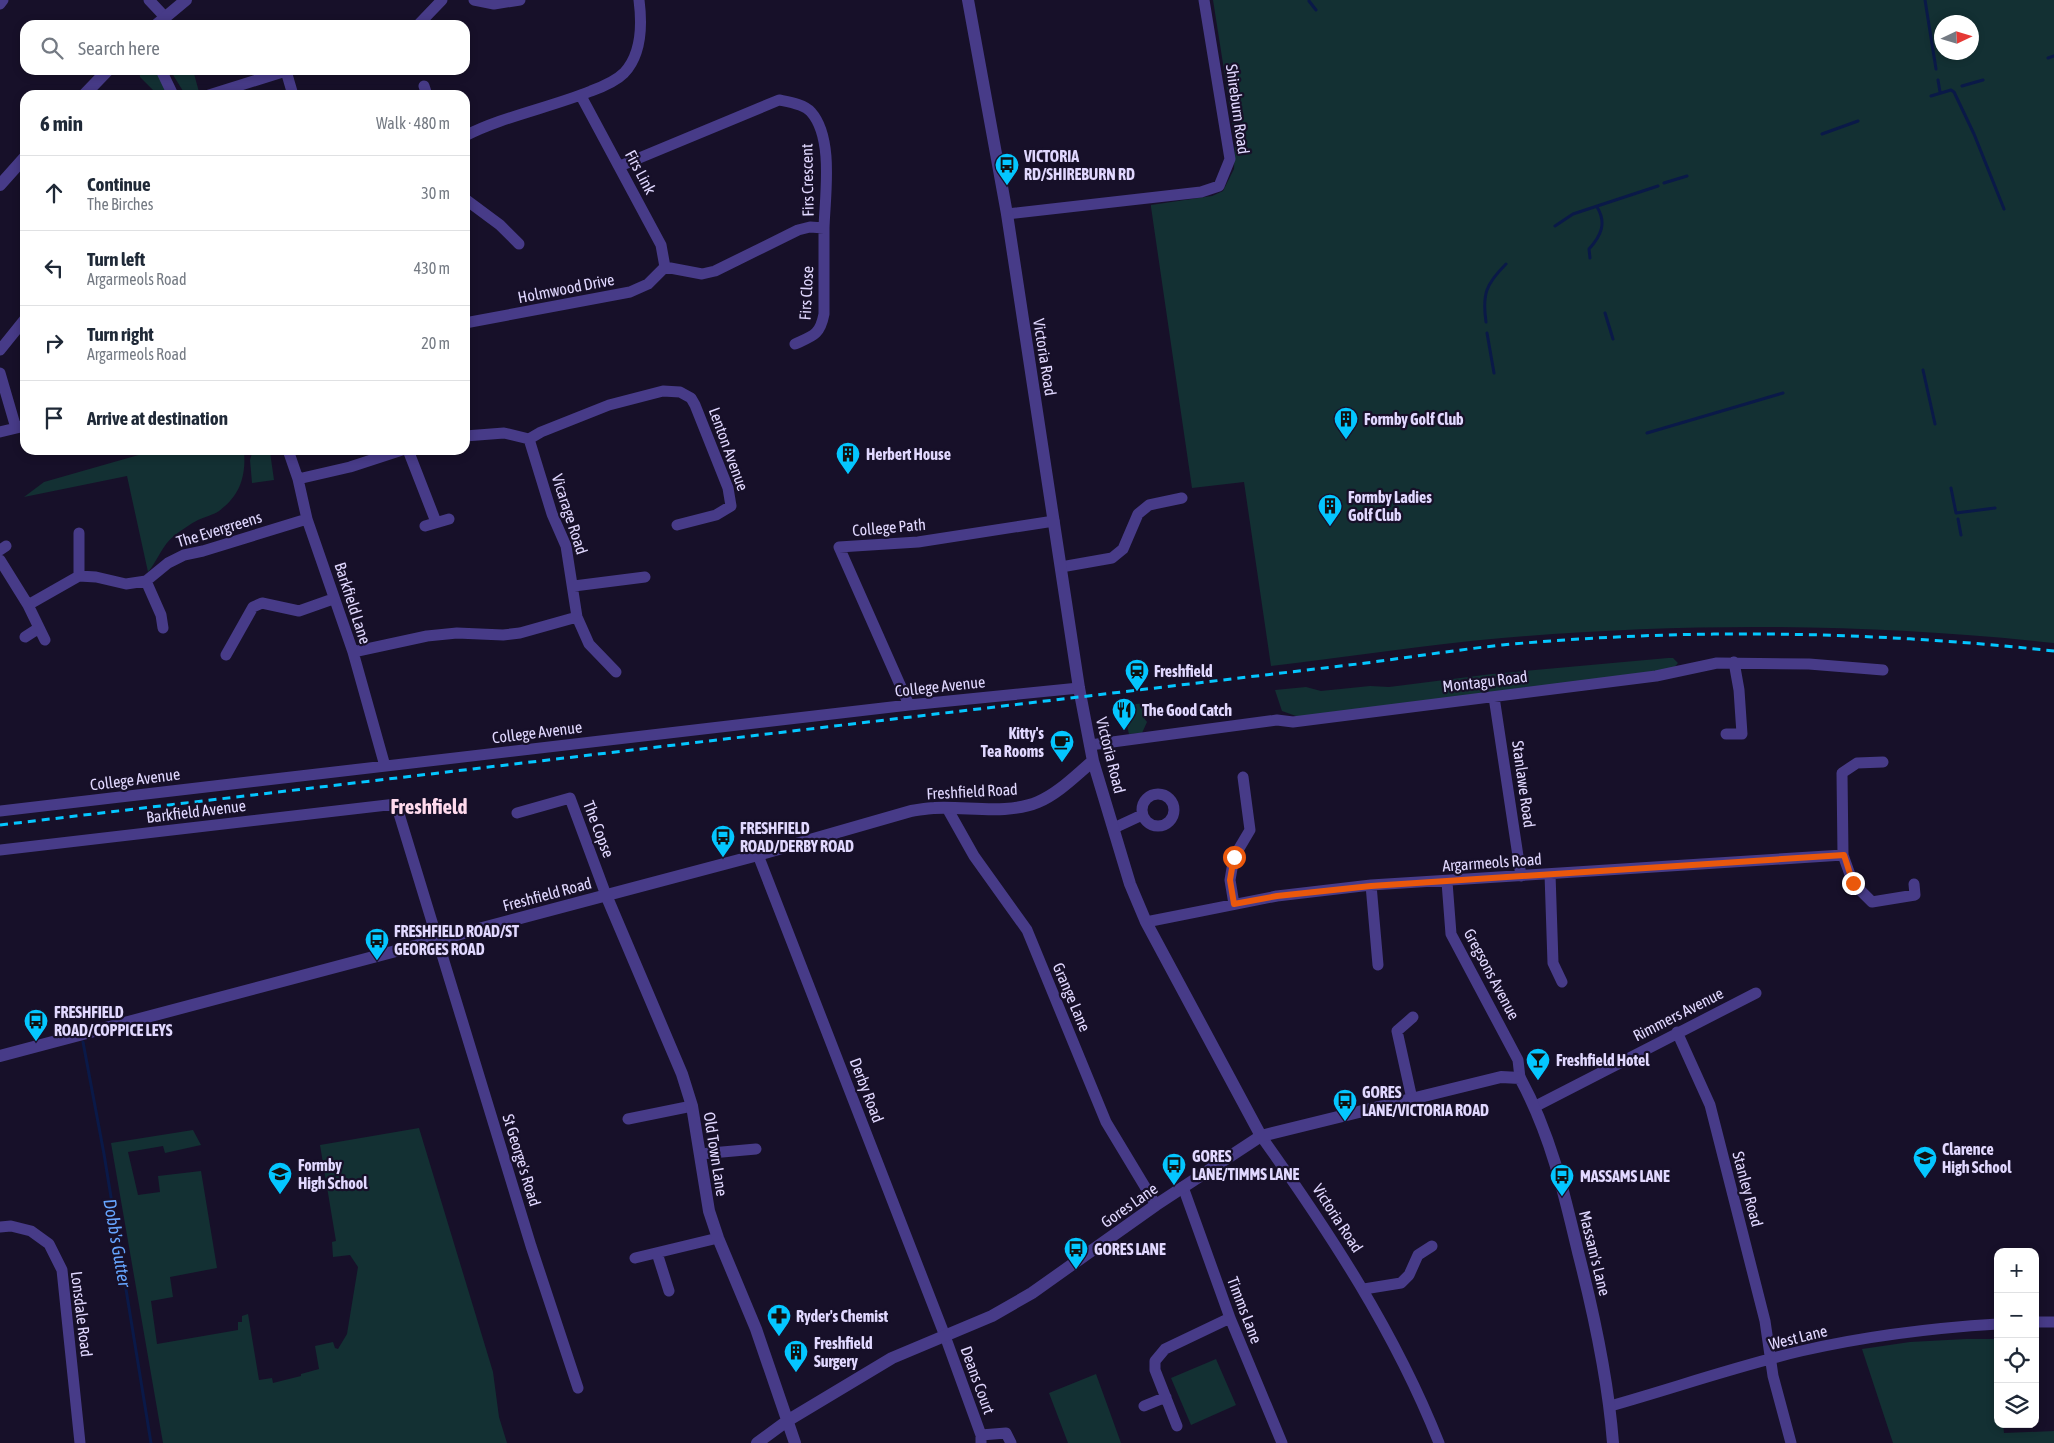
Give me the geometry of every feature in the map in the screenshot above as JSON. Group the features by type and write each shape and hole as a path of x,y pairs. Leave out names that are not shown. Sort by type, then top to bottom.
{"street":[{"path":"0,4 3,0"},
{"path":"149,0 159,20"},
{"path":"161,20 186,0"},
{"path":"423,20 442,0"},
{"path":"474,0 494,4 520,0"},
{"path":"470,134 581,96 603,86 624,73 639,42 641,24 639,0"},
{"name":"Victoria Road","path":"968,0 1007,214 1079,688 1094,761 1130,884 1146,922 1261,1136 1311,1206 1364,1289 1422,1401 1439,1443"},
{"name":"Shireburn Road","path":"1007,214 1201,192 1219,186 1230,158 1204,0"},
{"path":"89,90 103,75"},
{"path":"163,75 171,90"},
{"path":"225,90 271,75"},
{"path":"288,75 292,90"},
{"name":"Firs Link","path":"581,96 661,245 665,267"},
{"name":"Firs Crescent","path":"620,166 779,100 794,103 810,110 822,128 826,180 824,228 810,227 798,230 715,271 702,274 665,267"},
{"path":"0,185 20,163"},
{"path":"470,204 500,225 518,244"},
{"name":"Firs Close","path":"795,344 815,335 822,327 824,314 824,228"},
{"name":"Holmwood Drive","path":"470,322 630,292 648,284 665,267"},
{"path":"0,350 20,325"},
{"path":"0,373 20,424"},
{"name":"Lenton Avenue","path":"530,440 559,425 620,402 672,390 686,395 695,405 702,421 728,488 731,506 716,515 677,525"},
{"path":"0,432 20,427"},
{"path":"470,436 504,433 530,440"},
{"name":"Vicarage Road","path":"530,440 552,514 566,546 574,586 577,617 589,644 616,672"},
{"name":"Barkfield Lane","path":"290,455 298,479 306,519 322,557 333,599 353,652 385,766"},
{"path":"298,479 386,455"},
{"path":"410,455 436,522"},
{"path":"1061,567 1112,558 1123,549 1138,514 1150,505 1182,498"},
{"name":"The Evergreens","path":"146,582 168,563 184,555 203,551 306,519"},
{"path":"425,526 449,519"},
{"name":"College Path","path":"909,706 838,547 918,542 1054,521"},
{"path":"79,533 79,576"},
{"path":"0,560 28,605 45,640"},
{"path":"28,605 79,576 96,577 126,584 146,582 161,615 163,628"},
{"path":"574,586 645,577"},
{"path":"226,655 253,607 262,603 299,611 333,599"},
{"path":"353,652 427,636 457,633 503,635 520,633 577,617"},
{"path":"26,637 39,628"},
{"path":"1726,734 1747,735 1734,662"},
{"name":"Montagu Road","path":"1090,745 1277,720 1293,722 1494,697 1656,676 1706,665 1734,662 1883,670"},
{"name":"College Avenue","path":"0,811 1079,688"},
{"name":"Stanlawe Road","path":"1494,697 1521,876"},
{"name":"Freshfield Road","path":"0,1056 758,855 912,811 947,808 978,810 1022,806 1037,802 1063,787 1094,761"},
{"path":"1883,762 1857,763 1842,773 1844,855 1853,883 1872,902 1915,895 1914,884"},
{"path":"1234,904 1230,880 1234,857 1250,830 1243,777"},
{"name":"The Copse","path":"517,813 570,798 606,895"},
{"name":"Barkfield Avenue","path":"0,850 396,804 438,940"},
{"name":"Grange Lane","path":"947,808 974,856 1027,930 1106,1122 1156,1205"},
{"path":"1114,828 1142,815"},
{"name":"Derby Road","path":"758,855 945,1336"},
{"name":"Argarmeols Road","path":"1146,922 1277,896 1371,886 1844,855"},
{"path":"1550,874 1553,963 1562,982"},
{"name":"Gregsons Avenue","path":"1447,882 1451,934 1518,1060 1520,1078"},
{"path":"1371,886 1378,965"},
{"name":"Old Town Lane","path":"606,895 677,1060 692,1106 709,1211 718,1238 756,1329 795,1443"},
{"name":"St George's Road","path":"438,940 531,1246 578,1388"},
{"name":"Rimmers Avenue","path":"1536,1106 1756,993"},
{"path":"1412,1099 1396,1031 1413,1017"},
{"name":"Stanley Road","path":"1677,1032 1710,1105 1756,1286 1774,1376 1791,1443"},
{"name":"Gores Lane","path":"757,1443 787,1421 892,1358 992,1316 1032,1293 1156,1205 1261,1136 1501,1077 1520,1078"},
{"name":"Massam's Lane","path":"1520,1078 1536,1106 1558,1170 1591,1304 1610,1406 1613,1443"},
{"path":"628,1118 692,1106"},
{"path":"700,1154 756,1149"},
{"name":"Timms Lane","path":"1184,1187 1230,1318 1282,1443"},
{"name":"Lonsdale Road","path":"0,1227 11,1226 31,1231 49,1244 62,1270 80,1443"},
{"path":"635,1258 718,1238"},
{"path":"1364,1289 1401,1283 1409,1274 1418,1255 1432,1246"},
{"path":"658,1253 669,1290"},
{"path":"1178,1426 1155,1370 1155,1361 1158,1354 1230,1318"},
{"path":"2039,1322 2054,1322"},
{"name":"West Lane","path":"1610,1406 1772,1359 1859,1339 1944,1327 1994,1324"},
{"name":"Deans Court","path":"945,1336 981,1439 1006,1433 1011,1443"},
{"path":"1144,1406 1166,1397"}],"green space":[{"path":"1213,0 2054,0 2054,643 1985,636 1847,628 1709,627 1640,629 1502,638 1271,666 1244,482 1192,488 1151,207 1151,205 1212,196 1223,191 1234,169 1235,140"},
{"path":"140,75 158,75 166,90 153,90"},
{"path":"173,75 194,75 198,90 182,90"},
{"path":"138,455 244,455 241,484 232,498 217,512 195,522 175,535 167,543 148,572 127,476 24,497 44,482"},
{"path":"252,455 270,455 274,480 252,483 250,460"},
{"path":"1673,658 1678,663 1672,670 1307,720 1282,711 1275,690 1306,687 1321,691 1370,686 1389,687 1492,674"},
{"path":"1146,703 1144,718 1147,722 1142,733 1129,734 1127,726 1122,727 1126,705"},
{"name":"Formby High School","path":"419,1128 493,1372 499,1417 507,1443 163,1443 111,1143 193,1130 201,1145 165,1153 163,1146 128,1152 138,1195 160,1192 158,1176 201,1171 217,1268 170,1277 173,1297 151,1301 157,1344 238,1330 238,1322 242,1322 242,1316 248,1314 259,1380 272,1378 273,1383 319,1369 315,1346 333,1342 335,1348 338,1349 347,1334 358,1267 350,1255 333,1257 332,1242 336,1241 320,1145"},
{"path":"1994,1339 1994,1428 2003,1428 2004,1433 2054,1431 2054,1443 1893,1443 1862,1349 1910,1342"},
{"path":"1216,1359 1236,1405 1191,1425 1171,1378"},
{"path":"1096,1374 1121,1443 1068,1443 1049,1393"}],"waterway":[{"path":"1925,0 1936,69"},
{"path":"1309,1 1316,10"},
{"path":"2048,58 2054,56"},
{"path":"1938,80 1940,92"},
{"path":"1962,86 1983,80"},
{"path":"1931,96 1951,90 1954,92 1974,134 2004,209"},
{"path":"1822,134 1858,121"},
{"path":"1664,183 1687,176"},
{"path":"1555,226 1573,214 1658,186"},
{"path":"1590,258 1589,249 1597,239 1602,224 1602,218 1597,207"},
{"path":"1486,322 1485,297 1487,290 1506,264"},
{"path":"1605,313 1613,339"},
{"path":"1487,333 1494,373"},
{"path":"1923,370 1935,424"},
{"path":"1647,433 1783,393"},
{"path":"1951,488 1956,513 1995,508"},
{"path":"1958,519 1961,535"},
{"name":"Dobb's Gutter","path":"83,1042 104,1154 151,1443"}],"railway":[{"path":"0,825 1366,663 1502,645 1640,636 1778,634 1916,639 2054,651"}],"place":[{"name":"VICTORIA RD/SHIREBURN RD","path":"1007,186"},
{"name":"Formby Golf Club","path":"1346,440"},
{"name":"Herbert House","path":"848,475"},
{"name":"Formby Ladies Golf Club","path":"1330,527"},
{"name":"Freshfield","path":"1137,692"},
{"name":"The Good Catch","path":"1124,731"},
{"name":"Kitty's Tea Rooms","path":"1062,763"},
{"name":"FRESHFIELD ROAD/DERBY ROAD","path":"723,858"},
{"name":"FRESHFIELD ROAD/ST GEORGES ROAD","path":"377,961"},
{"name":"FRESHFIELD ROAD/COPPICE LEYS","path":"36,1042"},
{"name":"Freshfield Hotel","path":"1538,1081"},
{"name":"GORES LANE/VICTORIA ROAD","path":"1345,1122"},
{"name":"Clarence High School","path":"1925,1179"},
{"name":"GORES LANE/TIMMS LANE","path":"1174,1186"},
{"name":"Formby High School","path":"280,1195"},
{"name":"MASSAMS LANE","path":"1562,1197"},
{"name":"GORES LANE","path":"1076,1270"},
{"name":"Ryder's Chemist","path":"779,1337"},
{"name":"Freshfield Surgery","path":"796,1373"}],"district":[{"name":"Freshfield","path":"429,807"}],"route":[{"path":"1234,857 1230,880 1234,904 1307,892 1371,886 1844,855 1853,883"}]}
